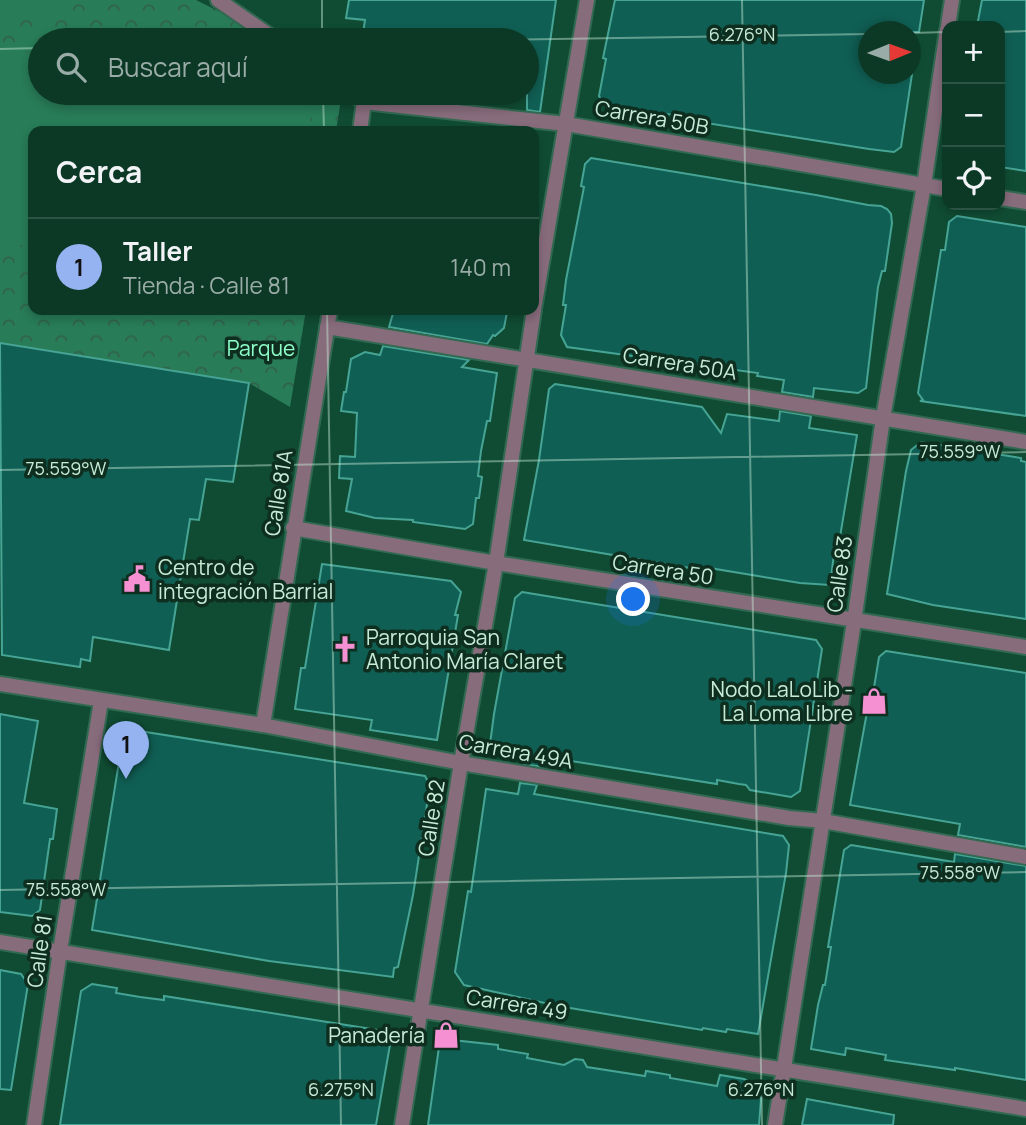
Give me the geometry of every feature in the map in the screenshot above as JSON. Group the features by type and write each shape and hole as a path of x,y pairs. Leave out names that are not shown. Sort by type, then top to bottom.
{"street":[{"path":"218,0 259,28"},
{"name":"Calle 82","path":"539,280 587,0"},
{"name":"Calle 83","path":"949,21 952,0"},
{"name":"Calle 83","path":"775,1125 854,622 883,418 942,67"},
{"path":"360,126 363,105"},
{"name":"Carrera 50B","path":"392,105 566,124 942,188"},
{"path":"1005,199 1026,202"},
{"name":"Calle 81A","path":"263,725 329,315"},
{"name":"Calle 82","path":"402,1125 496,564 533,315"},
{"name":"Carrera 50A","path":"327,327 1026,442"},
{"name":"Carrera 50","path":"293,528 496,564 1026,647"},
{"name":"Carrera 49A","path":"0,684 263,725 461,764 775,816 823,821 1026,857"},
{"name":"Calle 81","path":"34,1125 101,701"},
{"name":"Carrera 49","path":"0,942 1026,1109"}],"green space":[{"name":"Parque","path":"0,0 196,0 245,28 28,28 28,105 340,105 337,126 28,126 28,315 305,315 290,407 249,383 0,343"},
{"path":"0,0 61,0 62,13 0,16"},
{"path":"0,47 28,53 28,105 297,105 313,108 309,126 28,126 28,246 0,241"}],"building":[{"path":"349,0 556,0 540,112 527,110 527,105 539,105 539,28 364,28 365,20 346,18"},
{"path":"615,0 924,0 921,21 858,21 858,84 910,84 901,147 894,152 605,106 599,96 606,59 603,58"},
{"path":"982,0 1026,0 1026,171 1005,168 1005,21 978,21"},
{"path":"591,158 887,209 892,223 885,271 882,271 878,287 866,388 858,393 814,388 813,397 782,392 784,380 757,376 758,373 567,347 561,335 566,305 563,305 566,280 584,187 581,186 585,164"},
{"path":"957,216 1026,227 1026,416 920,401 923,400 918,393 941,250 945,250 949,222"},
{"path":"393,315 506,315 504,328 493,335 487,344 389,327"},
{"path":"0,343 249,383 233,482 206,479 199,520 190,519 169,650 93,637 90,661 81,659 80,667 2,655"},
{"path":"383,346 469,360 462,367 497,373 490,421 487,421 481,451 478,476 482,477 479,498 476,498 473,524 465,529 413,520 375,518 346,511 352,479 339,478 340,456 355,457 357,413 341,411 351,359 365,352 380,355"},
{"path":"555,384 702,407 721,433 727,414 779,421 780,411 811,416 809,428 857,435 830,585 800,583 703,567 702,570 524,540 549,389"},
{"path":"921,442 1021,458 1021,461 1026,462 1026,619 933,605 887,594 906,471 911,450"},
{"path":"322,564 451,581 461,592 455,615 458,615 437,740 370,730 372,720 295,709 301,668 305,668"},
{"path":"522,592 816,640 822,649 800,791 791,797 750,790 746,785 717,780 717,784 546,757 543,767 523,764 525,756 492,751 493,744 490,744 494,714 515,598"},
{"path":"886,651 1026,673 1026,847 958,835 960,824 850,805 879,657"},
{"path":"0,714 38,721 24,803 57,809 40,910 32,916 0,912"},
{"path":"133,730 425,776 430,785 413,895 398,967 394,968 393,977 269,961 92,930 123,737"},
{"path":"520,783 537,785 534,794 783,836 789,845 786,873 758,1034 727,1029 726,1032 702,1030 558,1006 464,985 455,972 468,891 471,892 486,789 518,794"},
{"path":"851,845 954,862 955,854 1026,866 1026,1080 885,1060 886,1055 846,1048 845,1055 811,1049 818,1005 825,985 831,947 828,947 844,850"},
{"path":"0,970 21,974 28,984 11,1090 0,1089"},
{"path":"92,984 117,988 116,993 140,997 164,1000 164,996 384,1031 391,1039 376,1125 60,1125 81,991"},
{"path":"452,1040 498,1045 498,1049 528,1054 527,1058 564,1065 575,1059 583,1060 587,1067 645,1076 646,1071 717,1086 720,1075 744,1079 753,1083 761,1099 759,1125 428,1125 439,1047"},
{"path":"807,1099 894,1115 893,1125 802,1125"}],"place":[{"name":"Centro de integración Barrial","path":"137,579"},
{"name":"Parroquia San Antonio María Claret","path":"345,649"},
{"name":"Nodo LaLoLib - La Loma Libre","path":"874,701"},
{"name":"Taller","path":"126,779"},
{"name":"Panadería","path":"446,1035"}]}
